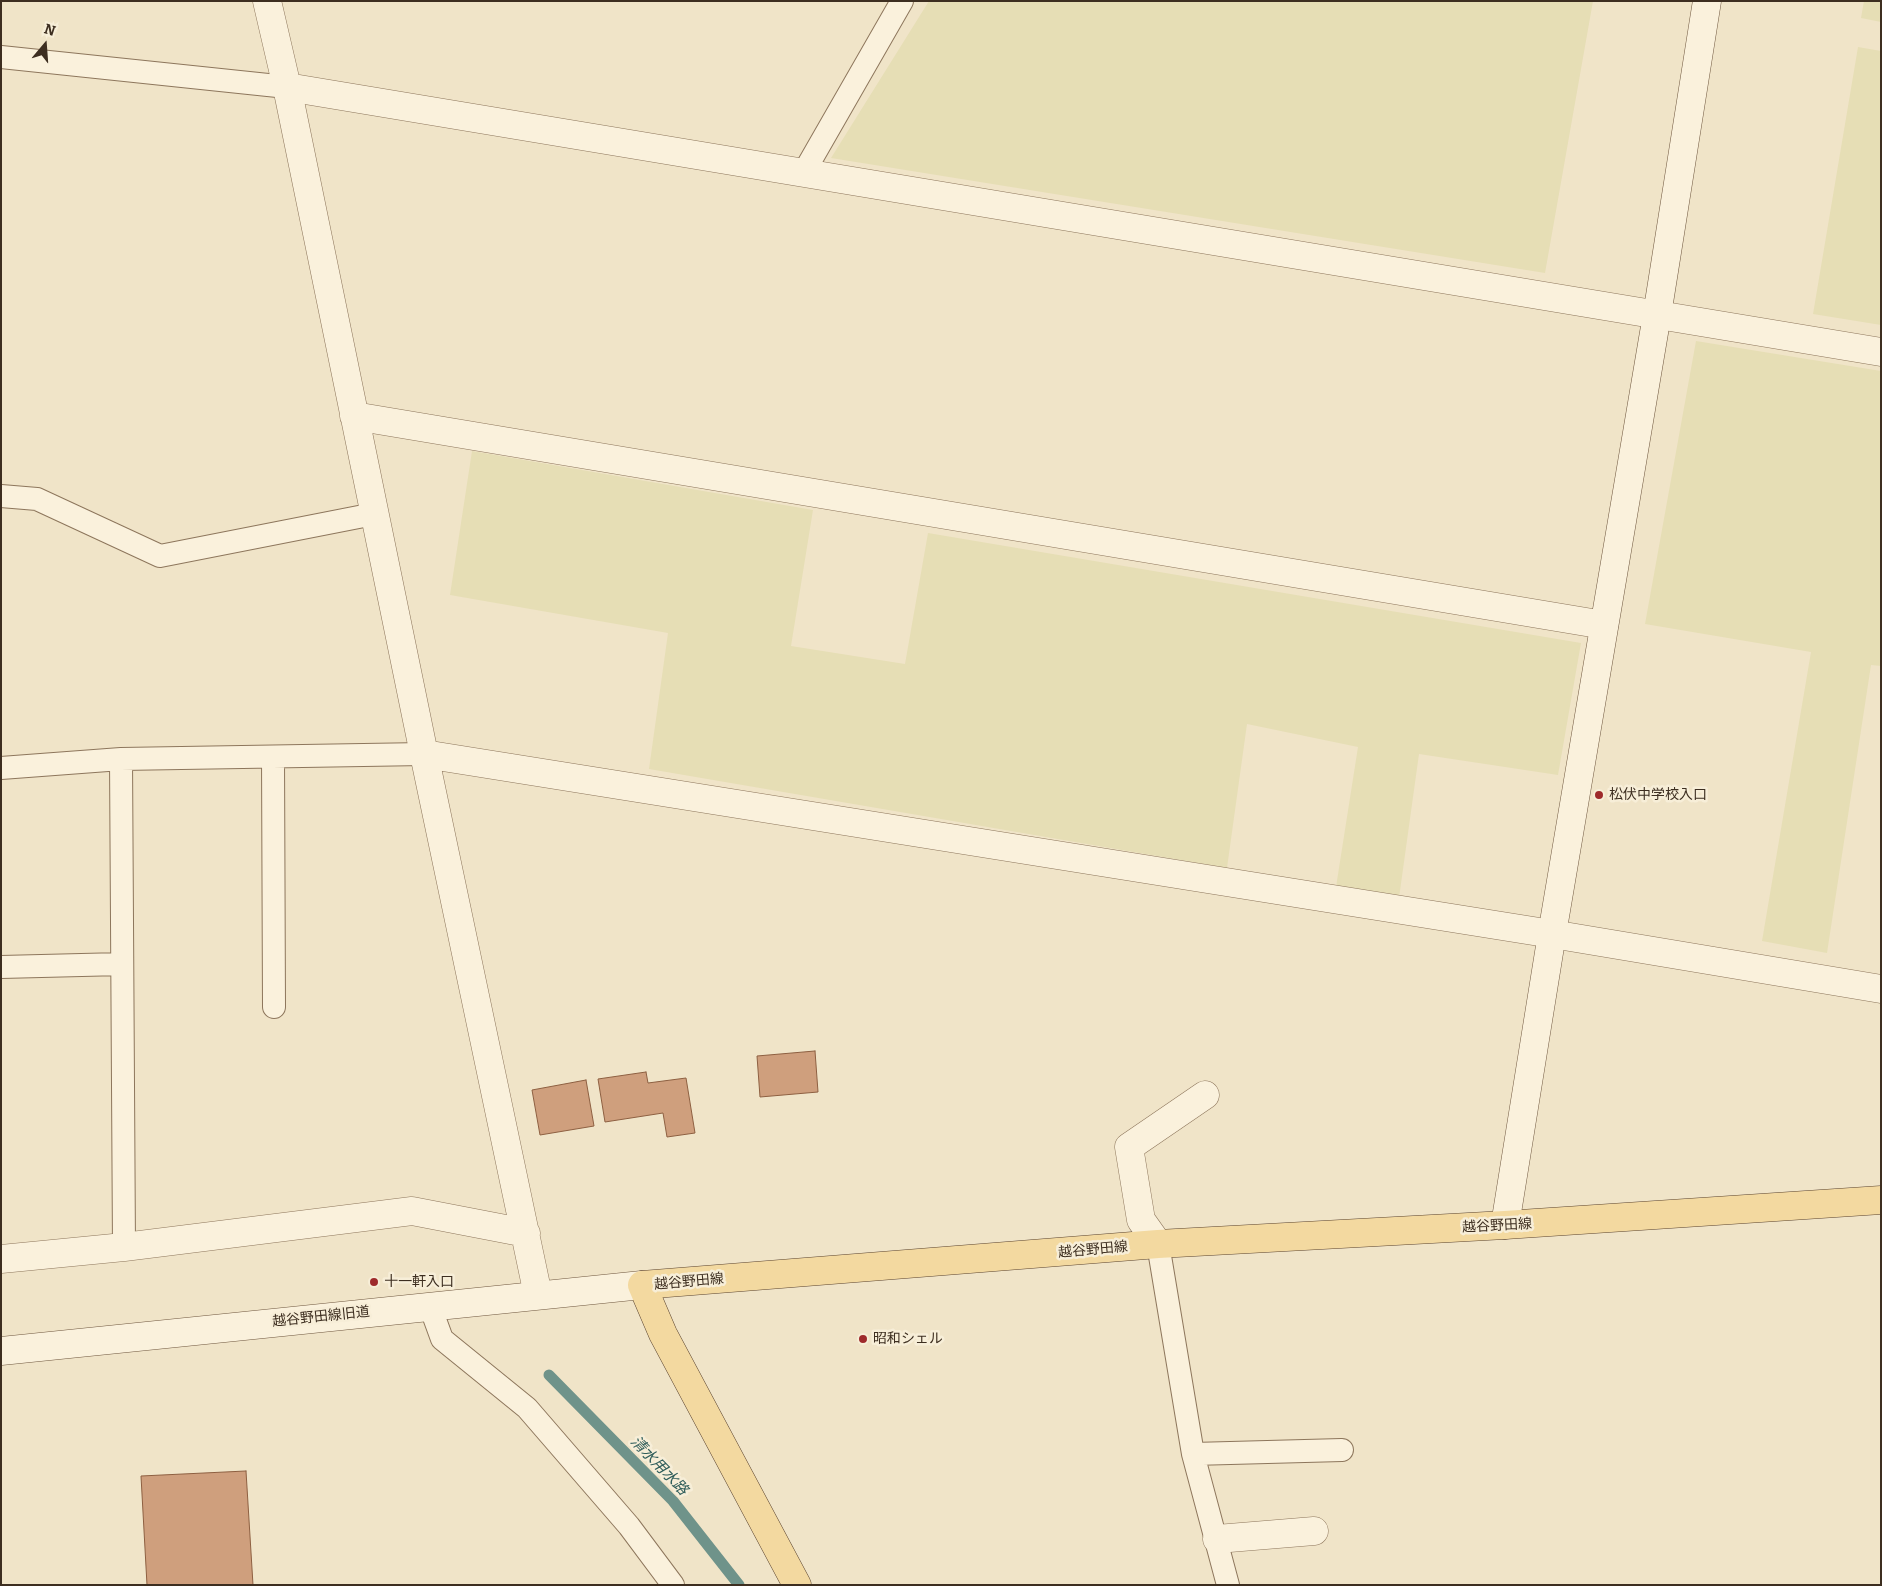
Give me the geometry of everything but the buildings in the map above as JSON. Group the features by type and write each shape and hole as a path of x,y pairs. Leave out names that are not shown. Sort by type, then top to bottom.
{"main road":[{"name":"越谷野田線","path":"797,1585 663,1334 642,1285 1158,1244 1504,1225 1881,1200"}],"street":[{"path":"267,1 287,87 374,514 538,1295"},
{"path":"1504,1225 1657,315 1707,1"},
{"path":"287,87 1881,352"},
{"path":"354,416 1604,625"},
{"path":"424,754 1552,934 1881,989"},
{"path":"1158,1244 1141,1220 1129,1147 1205,1095"},
{"path":"1,1259 124,1247 412,1211 526,1233"},
{"name":"越谷野田線旧道","path":"1,1351 642,1285"},
{"path":"1217,1539 1314,1531"}],"lane":[{"path":"804,172 902,1"},
{"path":"1,57 287,87"},
{"path":"1,496 37,499 160,556 374,514"},
{"path":"1,768 120,759 424,754"},
{"path":"273,757 274,1007"},
{"path":"120,759 124,1247"},
{"path":"1,966 122,964"},
{"path":"1158,1244 1193,1454 1228,1585"},
{"path":"430,1306 442,1339 527,1408 629,1526 673,1585"},
{"path":"1193,1454 1342,1450"}],"shaded area":[{"path":"929,1 1593,1 1545,273 831,158"},
{"path":"1864,1 1881,1 1881,22 1861,18"},
{"path":"1858,47 1881,51 1881,325 1813,314"},
{"path":"1696,341 1881,371 1881,666 1871,665 1827,953 1762,941 1811,652 1645,624"},
{"path":"472,451 813,510 791,646 905,664 928,533 1581,643 1558,775 1419,754 1399,898 1336,887 1358,747 1247,724 1227,868 649,769 668,633 450,595"}],"waterway":[{"name":"清水用水路","path":"549,1375 673,1501 739,1585"}],"place":[{"name":"松伏中学校入口","path":"1599,795"},
{"name":"十一軒入口","path":"374,1282"},
{"name":"昭和シェル","path":"863,1339"}]}
